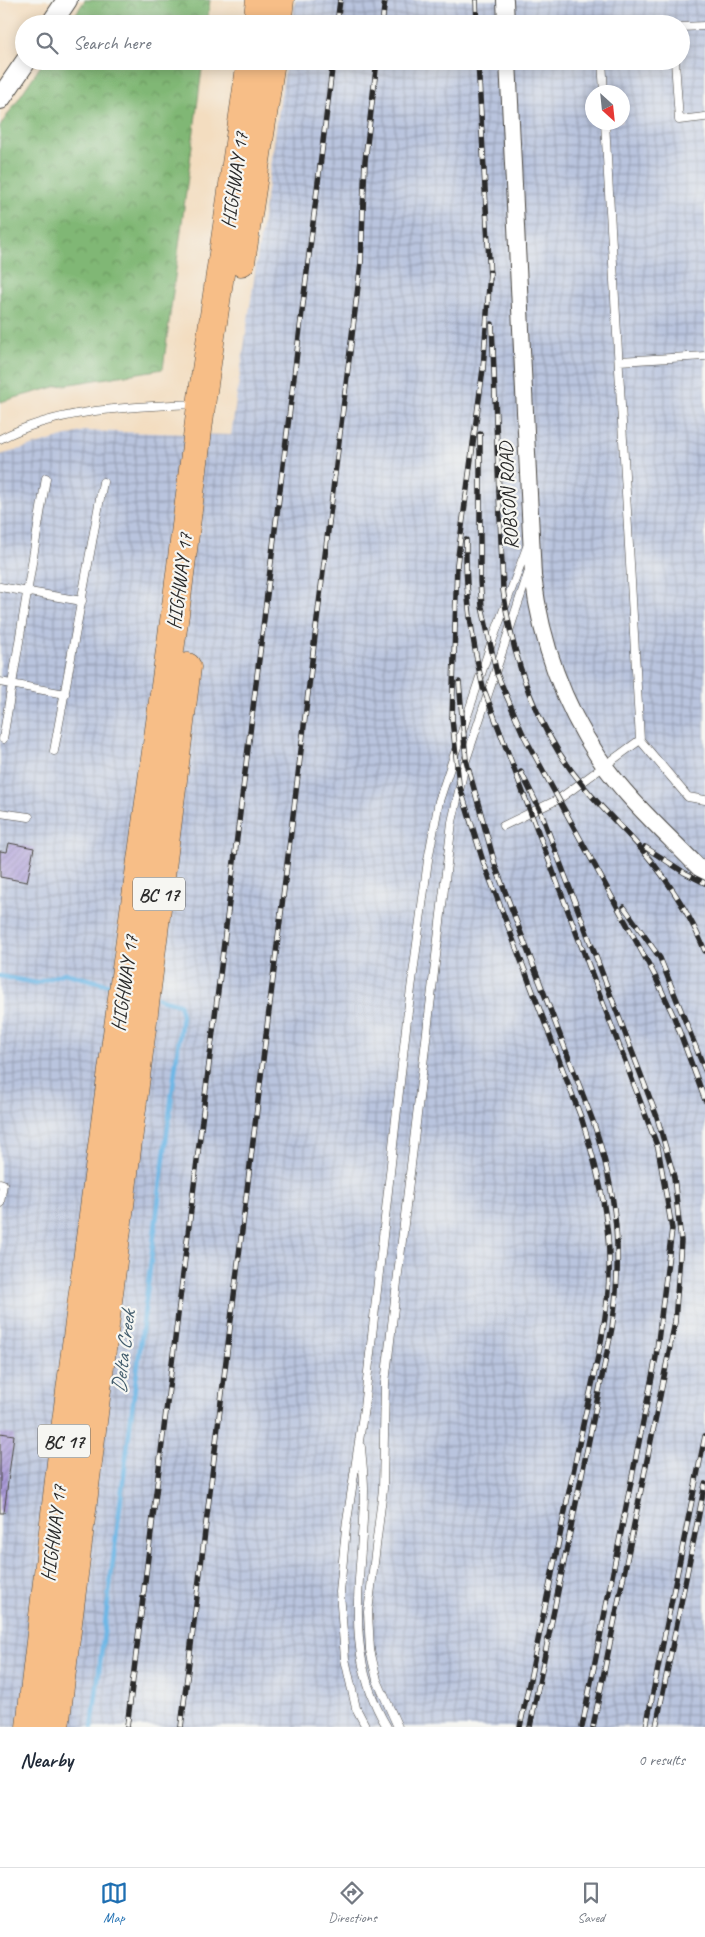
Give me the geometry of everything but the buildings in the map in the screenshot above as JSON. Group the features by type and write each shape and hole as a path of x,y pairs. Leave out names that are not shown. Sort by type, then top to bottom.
{"highway":[{"path":"258,15 260,0"},
{"path":"278,15 280,0"},
{"name":"HIGHWAY 17","path":"30,1727 67,1418 201,404 250,70"},
{"name":"HIGHWAY 17","path":"55,1727 203,539 223,386 270,70"}],"street":[{"path":"57,15 67,0"},
{"path":"505,0 506,15"},
{"path":"1,97 20,70"},
{"name":"ROBSON ROAD","path":"508,70 532,561 537,604 545,640 556,673 573,710 604,764 705,874"}],"lane":[{"path":"690,27 705,26"},
{"path":"603,70 604,85"},
{"path":"676,70 679,120 705,117"},
{"path":"606,130 640,740 688,797 705,800"},
{"path":"619,361 705,356"},
{"path":"0,439 50,419 106,410 201,404"},
{"path":"3,739 46,478"},
{"path":"54,751 103,482"},
{"path":"366,1727 356,1708 345,1659 340,1592 407,1019 428,860 439,801 490,647 531,536"},
{"path":"398,1727 377,1680 370,1650 368,1612 383,1489 385,1383 452,822 466,760 532,561"},
{"path":"0,587 82,601"},
{"path":"0,682 65,694"},
{"path":"503,826 559,799 604,764 640,740"},
{"path":"0,812 28,817"},
{"path":"0,1183 3,1184 0,1203"},
{"path":"360,1433 364,1489 357,1631 365,1679 387,1727"}],"shaded area":[{"path":"295,0 705,0 705,1727 0,1727 0,455 84,431 231,435 285,70 690,70 690,15 293,15"}],"green space":[{"path":"85,0 210,0 208,15 75,15"},
{"path":"38,70 202,70 163,369 58,386 0,402 0,126"}],"waterway":[{"name":"Delta Creek","path":"0,976 36,983 64,973 110,985"},
{"name":"Delta Creek","path":"92,1727 182,1015 179,1004 158,998"}],"railway":[{"path":"338,15 340,0"},
{"path":"383,15 385,0"},
{"path":"476,0 477,15"},
{"path":"127,1727 332,70"},
{"path":"181,1727 361,262 365,161 376,70"},
{"path":"478,70 490,279"},
{"path":"490,272 483,369 457,564 452,719 459,784 483,861 582,1120 602,1196 606,1216 609,1255 608,1296 602,1337 520,1727"},
{"path":"492,324 503,590 507,616 520,668 539,717 566,763 590,794 657,868 687,914 705,951"},
{"path":"480,434 480,581 482,607 497,674 523,734 654,974 674,1017 705,1100"},
{"path":"466,540 470,614 475,651 483,687 658,1148 672,1229 656,1357 582,1727"},
{"path":"459,682 466,760 496,868 594,1124 608,1175 616,1225 617,1275 612,1328 530,1727"},
{"path":"521,772 540,810 657,1117 674,1177 681,1241 675,1322 593,1727"},
{"path":"645,847 685,873 705,883"},
{"path":"624,907 660,958 705,1070"},
{"path":"646,1727 705,1436"},
{"path":"656,1727 705,1484"}]}
